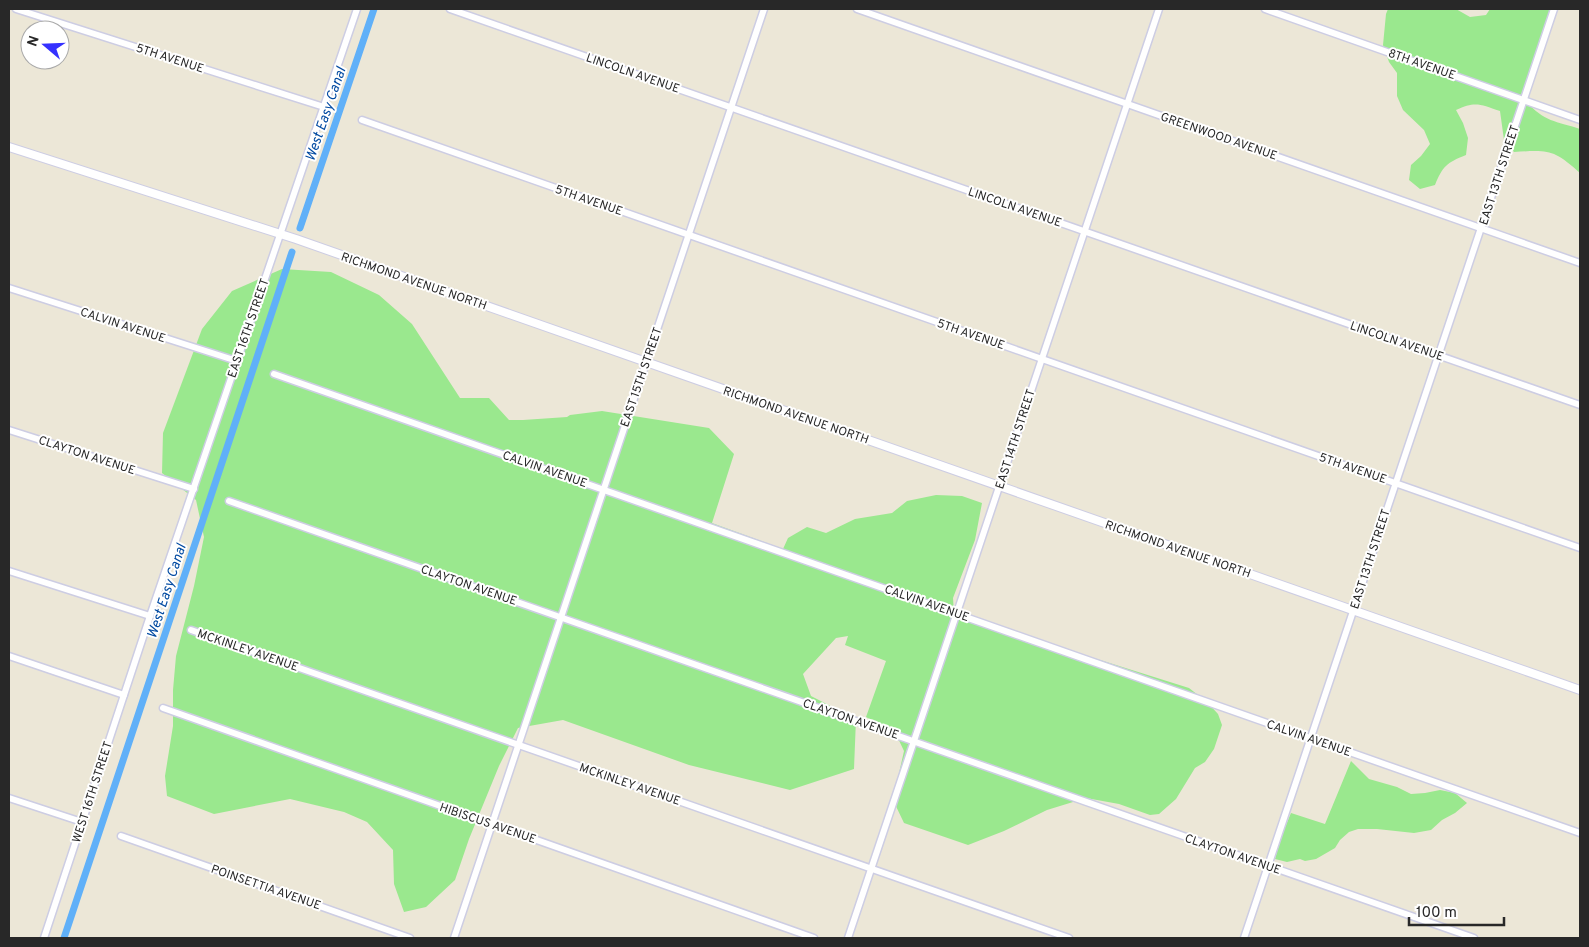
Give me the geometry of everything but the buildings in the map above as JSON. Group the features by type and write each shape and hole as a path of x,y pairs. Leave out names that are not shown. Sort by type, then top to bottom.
{"street":[{"name":"5TH AVENUE","path":"16,9 324,107"},
{"name":"EAST 16TH STREET","path":"140,646 357,9"},
{"name":"LINCOLN AVENUE","path":"450,9 1580,405"},
{"name":"EAST 15TH STREET","path":"454,938 764,9"},
{"name":"GREENWOOD AVENUE","path":"857,9 1580,262"},
{"name":"EAST 14TH STREET","path":"848,938 1159,9"},
{"name":"8TH AVENUE","path":"1265,9 1580,120"},
{"name":"EAST 13TH STREET","path":"1244,938 1554,9"},
{"name":"5TH AVENUE","path":"362,120 1580,548"},
{"name":"RICHMOND AVENUE NORTH","path":"9,147 280,234 1580,690"},
{"name":"CALVIN AVENUE","path":"9,288 237,361"},
{"name":"CALVIN AVENUE","path":"274,374 1580,833"},
{"name":"CLAYTON AVENUE","path":"9,430 194,489"},
{"name":"CLAYTON AVENUE","path":"229,501 1474,938"},
{"path":"9,571 150,616"},
{"name":"MCKINLEY AVENUE","path":"190,630 1069,938"},
{"name":"WEST 16TH STREET","path":"44,938 140,646"},
{"path":"9,656 124,695"},
{"name":"HIBISCUS AVENUE","path":"162,708 814,938"},
{"path":"9,798 82,822"},
{"name":"POINSETTIA AVENUE","path":"121,836 410,938"}],"green space":[{"path":"1388,9 1456,9 1470,17 1486,15 1490,9 1555,9 1526,101 1545,117 1580,129 1580,173 1563,159 1550,153 1543,151 1514,152 1504,140 1500,111 1482,105 1468,105 1456,110 1468,138 1466,155 1446,166 1440,173 1435,185 1420,189 1409,180 1411,165 1430,144 1424,130 1403,110 1397,96 1397,73 1389,62 1383,45"},
{"path":"282,269 331,272 379,295 412,324 460,398 489,398 509,420 567,417 602,411 709,428 734,454 712,523 783,549 788,538 807,527 826,533 855,519 892,513 907,501 936,495 962,496 982,503 975,540 953,598 954,614 1189,688 1207,702 1218,714 1222,725 1214,749 1205,762 1195,768 1176,799 1159,814 1150,815 1119,804 1086,798 1047,810 1004,831 968,845 904,823 893,800 904,751 895,732 866,717 886,661 845,645 848,636 836,638 803,674 811,696 856,719 854,769 790,790 689,765 563,720 518,728 499,766 469,839 455,880 426,907 404,912 394,884 393,850 367,822 344,812 290,799 214,814 167,796 165,776 173,726 173,690 176,656 204,537 196,500 162,473 163,433 202,329 232,291"},
{"path":"1351,761 1369,779 1397,787 1411,794 1440,790 1455,793 1467,803 1431,830 1414,833 1358,829 1349,832 1340,840 1335,848 1316,859 1305,861 1300,859 1287,862 1275,859 1281,837 1291,813 1325,824"}],"waterway":[{"name":"West Easy Canal","path":"300,228 374,9"},
{"name":"West Easy Canal","path":"64,938 292,252"}]}
